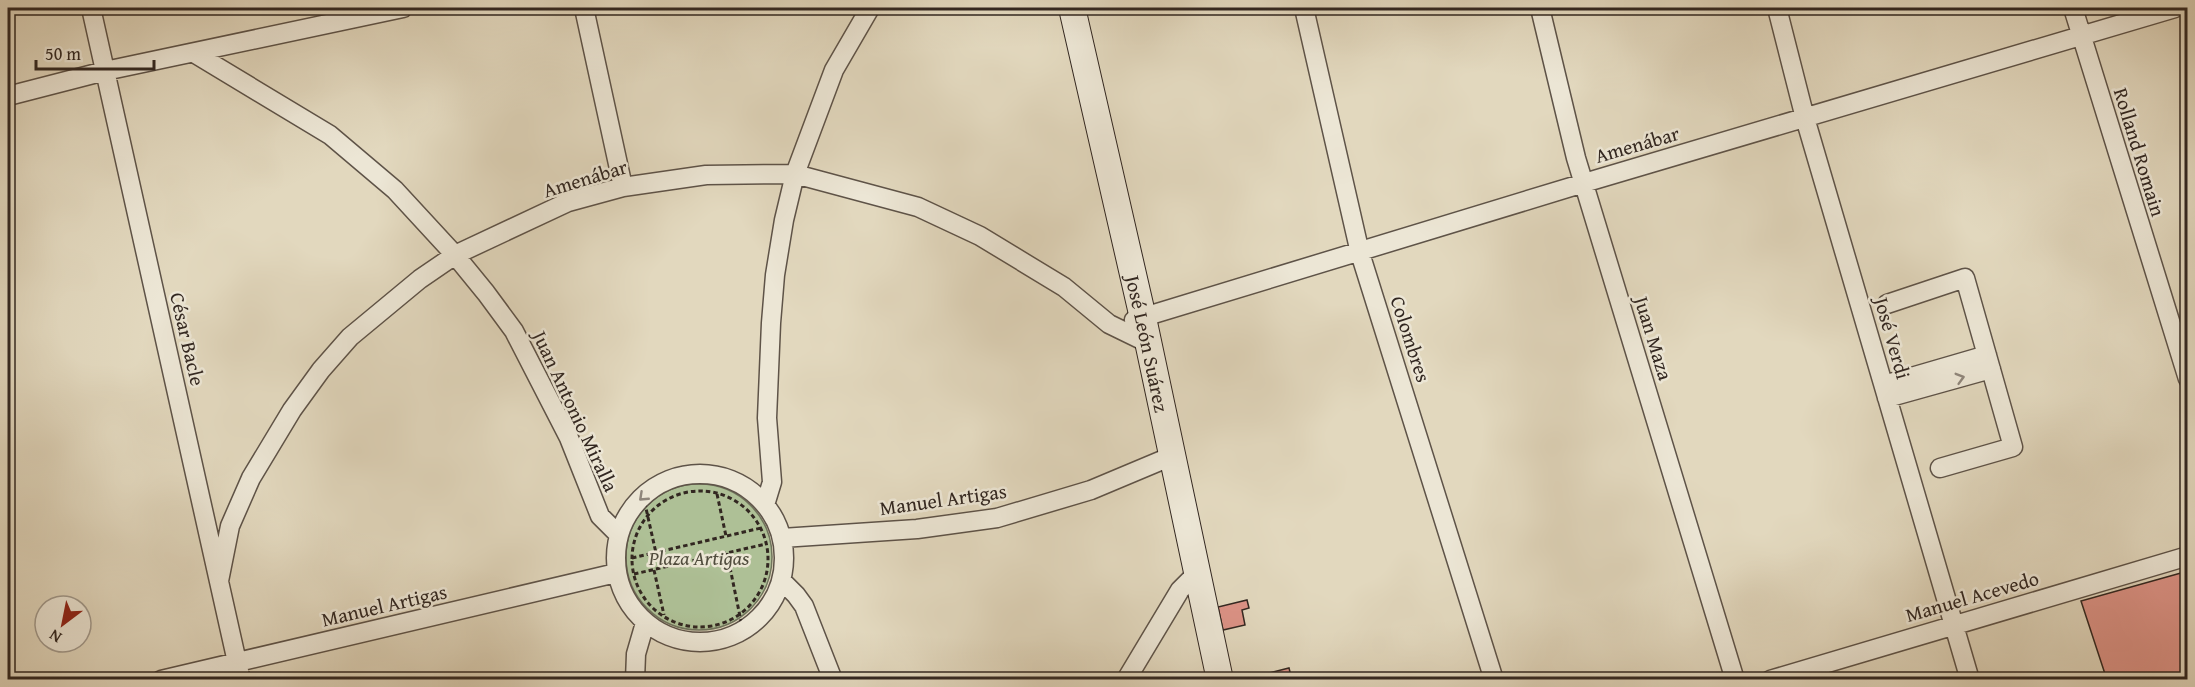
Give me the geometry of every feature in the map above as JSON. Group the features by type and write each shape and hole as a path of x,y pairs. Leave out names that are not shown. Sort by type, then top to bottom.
{"street":[{"name":"César Bacle","path":"91,8 239,671"},
{"path":"8,96 105,71 403,8"},
{"path":"584,8 623,187"},
{"path":"765,505 772,482 767,418 775,275 784,220 795,174 834,70 870,8"},
{"name":"José León Suárez","path":"1072,8 1146,330 1220,680"},
{"name":"Colombres","path":"1304,8 1360,253 1494,680"},
{"name":"Juan Maza","path":"1540,8 1584,183 1735,680"},
{"name":"José Verdi","path":"1777,8 1805,118 1970,680"},
{"name":"Rolland Romain","path":"2073,8 2187,379"},
{"name":"Amenábar","path":"219,581 230,526 251,478 292,410 321,370 350,336 420,279 455,255 568,202 623,187 706,175 795,174 918,207 980,236 1064,287 1112,326 1146,330 1360,253 1584,183 2080,34 2175,8"},
{"name":"Juan Antonio Miralla","path":"194,53 330,135 395,190 455,255 514,331 569,438 600,516 618,534"},
{"path":"1887,304 1965,278 2013,447 1940,468"},
{"name":"Amenábar","path":"1112,326 1146,330"},
{"path":"1886,392 1989,362"},
{"name":"Manuel Artigas","path":"774,541 917,529 998,518 1091,490 1172,456"},
{"path":"706,474 729,478 749,489 765,505 776,520 774,541 784,560 782,581 773,601 760,618 741,623 718,641 692,643 667,636 645,623 626,600 625,574 615,554 618,534 628,513 643,495 662,482 683,475 706,474"},
{"name":"Manuel Acevedo","path":"1770,680 2187,556"},
{"path":"1126,680 1180,590 1197,573"},
{"name":"Manuel Artigas","path":"161,680 239,671 625,574"},
{"path":"782,581 804,606 833,680"},
{"path":"635,680 636,654 645,623"}],"path":[{"path":"625,574 632,558 635,538 648,515 663,501 684,492 708,491 730,497 749,511 774,541"},
{"path":"717,493 726,536"},
{"path":"643,495 656,552"},
{"path":"632,558 761,528"},
{"path":"625,574 654,570 774,541"},
{"path":"741,623 759,593 767,573 768,551 774,541"},
{"path":"727,553 741,623"},
{"path":"654,570 664,616"},
{"path":"625,574 636,584 648,602 664,616 684,625 706,627 727,622 741,623"}],"green space":[{"name":"Plaza Artigas","path":"699,484 713,485 727,490 740,496 751,505 760,516 766,529 771,543 771,571 766,585 760,598 751,609 740,618 727,624 713,629 699,630 685,629 671,624 658,618 647,609 638,598 632,585 627,571 626,557 627,543 632,529 638,516 647,505 658,496 671,490 685,485"}],"building":[{"path":"2188,571 2188,680 2107,680 2081,601"},
{"path":"1247,600 1249,608 1242,610 1245,625 1223,630 1218,607"},
{"path":"1289,668 1292,680 1240,680"}]}
